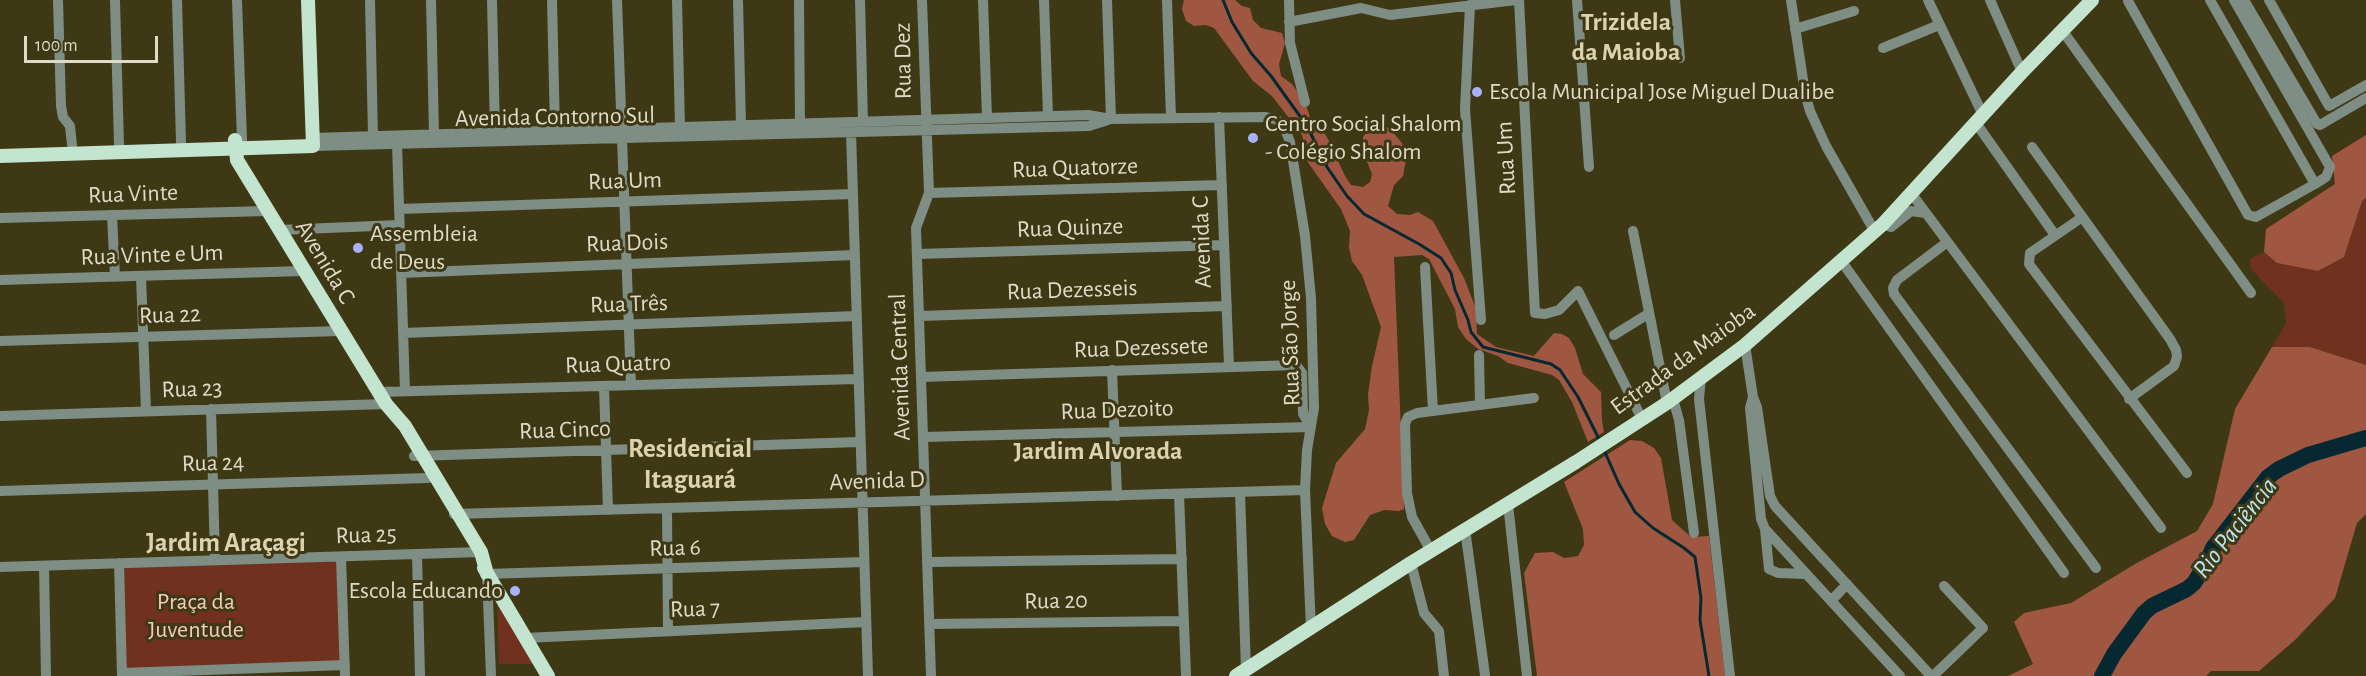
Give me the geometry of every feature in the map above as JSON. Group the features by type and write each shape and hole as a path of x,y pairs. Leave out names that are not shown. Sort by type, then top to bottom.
{"main road":[{"path":"301,0 309,142"},
{"path":"308,0 309,142"},
{"name":"Estrada da Maioba","path":"1241,673 1411,563 1670,401 1745,345 1879,228 2022,72 2092,0"},
{"name":"Avenida Contorno Sul","path":"0,148 181,142 309,142"},
{"name":"Avenida Contorno Sul","path":"0,156 238,143"},
{"name":"Avenida C","path":"238,143 237,160 382,398 392,419 478,552 487,573 548,676"},
{"name":"Avenida C","path":"418,456 428,478 454,514"}],"street":[{"path":"58,0 61,106 63,117 70,126 72,145"},
{"path":"116,0 119,144"},
{"path":"177,0 181,142"},
{"path":"237,0 238,143"},
{"path":"370,0 373,136"},
{"path":"431,0 434,134"},
{"path":"492,0 495,132"},
{"path":"552,0 555,131"},
{"path":"617,0 631,385"},
{"path":"677,0 680,127"},
{"path":"738,0 741,125"},
{"path":"799,0 800,124"},
{"path":"860,0 863,122"},
{"name":"Rua Dez","path":"922,0 925,125"},
{"path":"983,0 987,118"},
{"path":"1044,0 1048,116"},
{"path":"1107,0 1111,119"},
{"path":"1167,0 1171,118"},
{"path":"1289,0 1290,44 1305,102"},
{"path":"1290,22 1361,8 1390,15 1518,0"},
{"name":"Rua Um","path":"1518,0 1535,314 1559,310 1578,291 1642,419"},
{"path":"1577,0 1589,166"},
{"path":"1675,0 1680,58"},
{"path":"1791,0 1810,111 1826,146 1879,228 1891,227 1911,211 1925,213"},
{"path":"1928,0 1979,119 2055,235"},
{"path":"1990,0 2022,72"},
{"path":"2210,0 2315,184"},
{"path":"2128,1 2248,215 2256,217 2326,177 2330,167 2234,0"},
{"path":"2244,0 2314,122 2320,125 2332,111 2366,84"},
{"path":"2269,0 2332,111"},
{"path":"1470,5 1465,83 1481,320"},
{"path":"1795,29 1854,11"},
{"path":"1883,48 1939,25"},
{"path":"2062,30 2251,293"},
{"path":"2332,111 2366,98"},
{"name":"Avenida Contorno Sul","path":"309,142 373,136 495,132 851,132 987,118 1048,116 1088,115 1111,119 1219,117"},
{"name":"Avenida C","path":"1219,117 1229,366"},
{"name":"Rua São Jorge","path":"1219,117 1266,117 1277,120 1285,129 1290,142 1305,236 1314,362 1314,408 1306,450 1305,490 1311,629"},
{"name":"Avenida Contorno Sul","path":"309,142 397,144 622,133 680,127 863,122 925,125 1089,126 1111,119"},
{"name":"Avenida Central","path":"925,125 929,193 917,221 917,254 931,676"},
{"name":"Avenida Central","path":"851,132 868,676"},
{"path":"397,144 405,391"},
{"path":"2032,147 2176,350 2177,357 2174,366 2129,399"},
{"name":"Rua Quatorze","path":"929,193 1222,185"},
{"path":"1911,193 1946,243 2161,528"},
{"name":"Rua Um","path":"399,209 853,194"},
{"name":"Rua Vinte","path":"0,218 268,211"},
{"path":"112,216 115,277"},
{"path":"2081,218 2030,253 2029,264 2187,473"},
{"path":"279,230 399,225"},
{"path":"1633,231 1648,314 1670,401 1679,420 1694,533"},
{"path":"1946,243 1897,280 1893,288 1894,294 2096,568"},
{"name":"Rua Quinze","path":"917,254 1224,245"},
{"name":"Rua Dois","path":"401,273 855,255"},
{"path":"1842,262 2064,573"},
{"path":"1425,267 1433,411"},
{"name":"Rua Vinte e Um","path":"0,280 304,271"},
{"path":"141,276 146,411"},
{"name":"Rua Dezesseis","path":"919,316 1227,306"},
{"path":"1614,336 1648,314"},
{"name":"Rua Três","path":"403,333 856,316"},
{"name":"Rua 22","path":"0,341 341,331"},
{"path":"1745,345 1753,397 1750,408 1764,497 1761,519 1765,529 1769,569 1778,573 1805,574"},
{"path":"1479,355 1480,404"},
{"name":"Rua Dezessete","path":"921,377 1296,365 1302,373 1303,414 1311,427"},
{"path":"1112,370 1117,496"},
{"path":"1701,378 1699,399 1730,676"},
{"name":"Rua Quatro","path":"382,398 405,391 858,379"},
{"path":"604,386 608,510"},
{"name":"Rua 23","path":"0,416 212,409 382,398"},
{"path":"1431,551 1412,517 1407,493 1406,424 1410,415 1534,398"},
{"path":"212,409 215,560"},
{"name":"Rua Dezoito","path":"923,437 1311,427"},
{"name":"Rua Cinco","path":"418,456 860,442"},
{"name":"Rua 24","path":"0,491 428,478"},
{"name":"Avenida D","path":"454,514 1305,490"},
{"path":"1240,492 1241,673"},
{"path":"1179,494 1186,676"},
{"path":"1764,497 1775,506 1932,676 1983,628 1944,586"},
{"path":"1508,504 1527,676"},
{"path":"667,508 668,631"},
{"path":"1465,529 1485,675"},
{"path":"1765,529 1900,676"},
{"name":"Rua 25","path":"0,567 478,552"},
{"path":"417,554 420,676"},
{"path":"119,563 122,675 345,671 341,556"},
{"path":"927,562 1182,559"},
{"name":"Rua 6","path":"487,573 864,562"},
{"path":"1411,563 1424,613 1439,631 1444,676"},
{"path":"44,566 46,676"},
{"path":"487,573 491,676"},
{"path":"1831,601 1847,584"},
{"name":"Rua 20","path":"929,624 1184,621"},
{"name":"Rua 7","path":"525,638 866,622"}],"green space":[{"path":"2366,198 2366,365 2310,347 2272,347 2286,323 2284,303 2251,269 2250,259 2264,252 2277,263 2318,271 2344,257 2362,201"},
{"name":"Praça da Juventude","path":"341,557 345,665 122,673 119,563"},
{"path":"497,600 536,664 499,664"}],"shaded area":[{"path":"1184,0 1235,0 1242,6 1250,8 1253,20 1261,28 1282,33 1285,43 1279,64 1281,76 1292,84 1305,102 1310,117 1318,123 1328,139 1351,185 1363,187 1370,182 1372,174 1362,149 1363,137 1371,127 1382,124 1390,129 1402,143 1406,160 1403,176 1394,185 1388,206 1397,214 1410,215 1418,212 1433,221 1464,278 1476,309 1477,334 1496,347 1534,356 1554,333 1569,338 1575,348 1583,374 1601,392 1604,432 1588,442 1572,402 1559,380 1552,375 1508,363 1498,356 1478,349 1466,339 1458,327 1455,309 1429,259 1422,255 1394,257 1404,509 1384,510 1370,515 1354,540 1345,542 1332,536 1325,524 1322,508 1336,463 1365,429 1369,410 1368,394 1372,366 1381,327 1362,275 1352,261 1349,247 1350,231 1341,209 1307,161 1302,135 1272,96 1253,81 1214,28 1206,25 1194,26 1186,21 1182,9"},
{"path":"2366,135 2366,198 2362,201 2344,257 2318,271 2277,263 2264,252 2266,229 2335,184 2332,156"},
{"path":"2272,347 2310,347 2366,365 2366,514 2357,523 2335,598 2295,640 2259,671 2211,671 2206,676 2008,676 2033,664 2014,622 2024,613 2071,603 2135,564 2197,531 2213,504 2235,409"},
{"path":"1630,440 1642,441 1654,448 1661,458 1672,520 1691,537 1709,536 1725,676 1537,676 1524,573 1535,553 1553,552 1564,558 1578,556 1584,545 1583,529 1564,482"}],"waterway":[{"path":"1223,0 1232,22 1251,53 1271,76 1307,126 1327,167 1347,196 1364,214 1441,258 1451,273 1471,332 1483,347 1551,364 1560,370 1578,397 1600,441"},
{"name":"Rio Paciência","path":"2102,676 2114,654 2144,613 2152,606 2187,589 2194,583 2213,548 2268,477 2308,455 2366,438"},
{"path":"1604,450 1635,512 1653,528 1695,557 1701,598 1700,620 1709,676"}],"place":[{"name":"Escola Municipal Jose Miguel Dualibe","path":"1477,92"},
{"name":"Centro Social Shalom - Colégio Shalom","path":"1253,138"},
{"name":"Assembleia de Deus","path":"358,248"},
{"name":"Escola Educando","path":"515,591"}],"district":[{"name":"Trizidela da Maioba","path":"1626,36"},
{"name":"Jardim Alvorada","path":"1098,451"},
{"name":"Residencial Itaguará","path":"690,464"},
{"name":"Jardim Araçagi","path":"226,543"}]}
